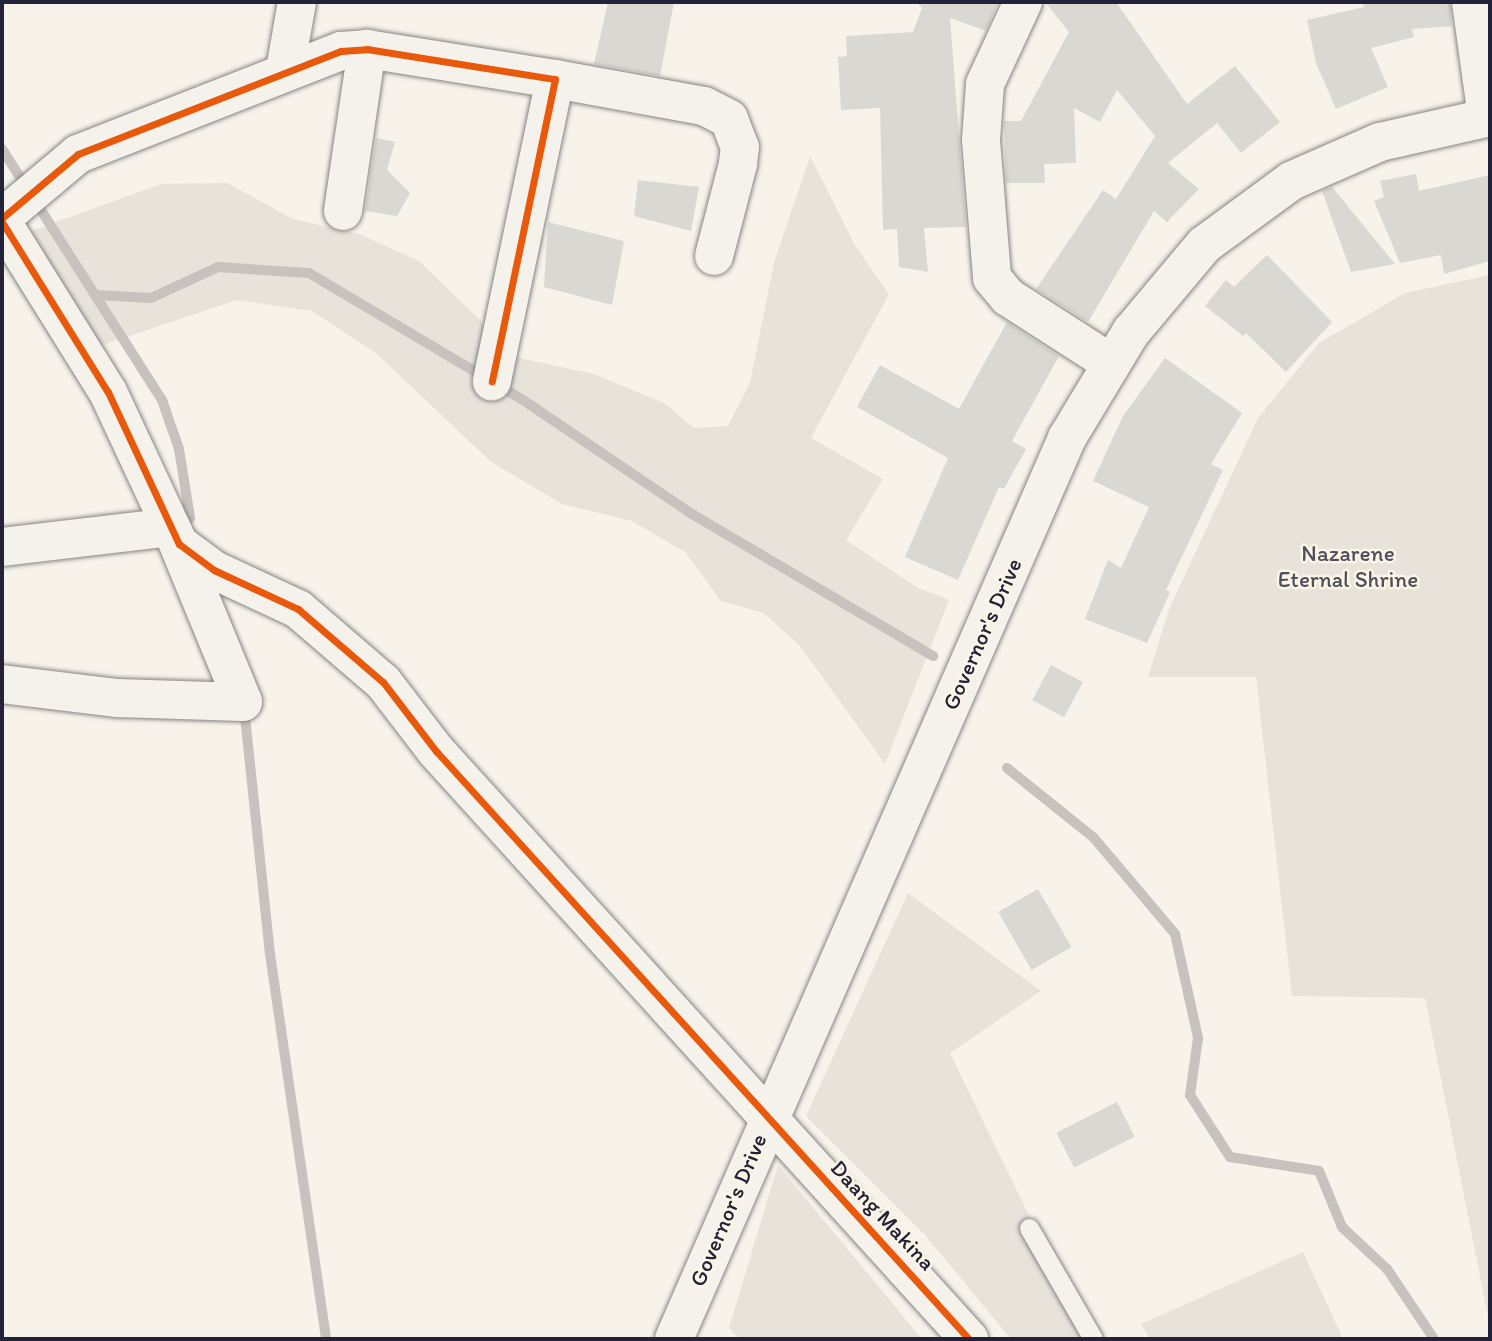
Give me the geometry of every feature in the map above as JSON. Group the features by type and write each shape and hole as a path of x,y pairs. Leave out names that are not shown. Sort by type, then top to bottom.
{"street":[{"path":"285,70 297,2"},
{"path":"1023,2 985,84 981,140 992,278 1008,297 1111,363"},
{"path":"1471,2 1489,117"},
{"path":"343,211 367,49"},
{"path":"2,684 117,698 243,702 171,527 108,392 5,217 46,177 78,154 320,56 367,49 555,79 704,106 729,119 738,139 738,164 714,256"},
{"path":"492,381 555,79"},
{"name":"Governor's Drive","path":"674,1339 767,1118 1067,438 1111,363 1177,271 1270,194 1348,153 1489,117"},
{"path":"2,547 171,527"},
{"name":"Daang Makina","path":"171,527 179,544 194,556 298,609 383,682 436,751 969,1339"}],"lane":[{"path":"1029,1228 1093,1339"}],"green space":[{"path":"810,156 856,247 889,294 811,438 883,479 846,540 918,588 949,600 885,764 800,646 764,613 721,601 685,552 632,521 562,504 491,462 377,354 312,311 237,300 100,346 31,231 161,184 227,183 293,219 359,234 419,261 519,358 594,374 664,403 694,428 728,426 750,383 774,263"},
{"name":"Nazarene Eternal Shrine","path":"1490,275 1490,1327 1425,998 1292,996 1256,677 1148,677 1169,609 1258,418 1319,343 1405,293"},
{"path":"908,893 1041,991 950,1053 1089,1339 1011,1339 925,1235 806,1116"},
{"path":"778,1165 922,1339 739,1339 729,1328"},
{"path":"1303,1252 1343,1339 1150,1339 1141,1324"}],"building":[{"path":"608,2 674,2 660,76 594,64"},
{"path":"916,2 998,2 986,31 950,18 966,227 924,228 928,272 899,267 897,229 883,230 880,108 841,110 838,57 847,56 846,36 913,32 922,8"},
{"path":"1045,2 1116,2 1187,104 1235,66 1280,122 1241,153 1217,123 1168,163 1199,189 1167,222 1154,211 1088,322 1036,289 1103,190 1116,199 1155,136 1117,90 1100,122 1074,108 1076,163 1044,164 1045,183 1006,183 1004,121 1021,121 1069,32"},
{"path":"1362,2 1450,2 1452,26 1412,29 1414,37 1371,48 1388,87 1336,109 1316,63 1307,20 1364,7"},
{"path":"376,138 395,142 387,170 410,193 397,216 365,211"},
{"path":"1416,174 1419,191 1490,175 1490,261 1444,274 1441,255 1400,263 1374,201 1384,197 1380,181"},
{"path":"638,180 699,187 691,231 634,216"},
{"path":"1332,187 1395,264 1351,272 1322,191"},
{"path":"548,222 624,241 612,305 544,287"},
{"path":"1267,255 1332,322 1286,372 1246,333 1243,336 1205,306 1226,280 1234,287"},
{"path":"1007,322 1059,356 1012,441 1026,449 1004,489 999,487 958,580 905,557 948,458 857,407 880,365 959,409"},
{"path":"1165,358 1242,413 1211,464 1223,470 1166,590 1170,592 1147,643 1085,619 1108,560 1121,568 1149,507 1093,481 1123,416"},
{"path":"1051,665 1083,682 1064,717 1032,700"},
{"path":"1038,889 1072,947 1032,970 998,912"},
{"path":"1117,1102 1135,1137 1074,1168 1056,1133"}],"waterway":[{"path":"2,149 95,295 151,298 218,267 309,273 523,400 692,514 933,656"},
{"path":"95,295 162,400 179,449 190,518"},
{"path":"244,707 270,954 326,1339"},
{"path":"1007,768 1094,838 1175,934 1198,1038 1190,1095 1230,1157 1319,1171 1342,1227 1387,1269 1434,1339"}],"cycle path":[{"path":"2,218 78,154 341,51 367,49 555,79 492,381"},
{"path":"2,222 108,392 179,544 214,570 298,609 383,682 436,751 969,1339"}]}
